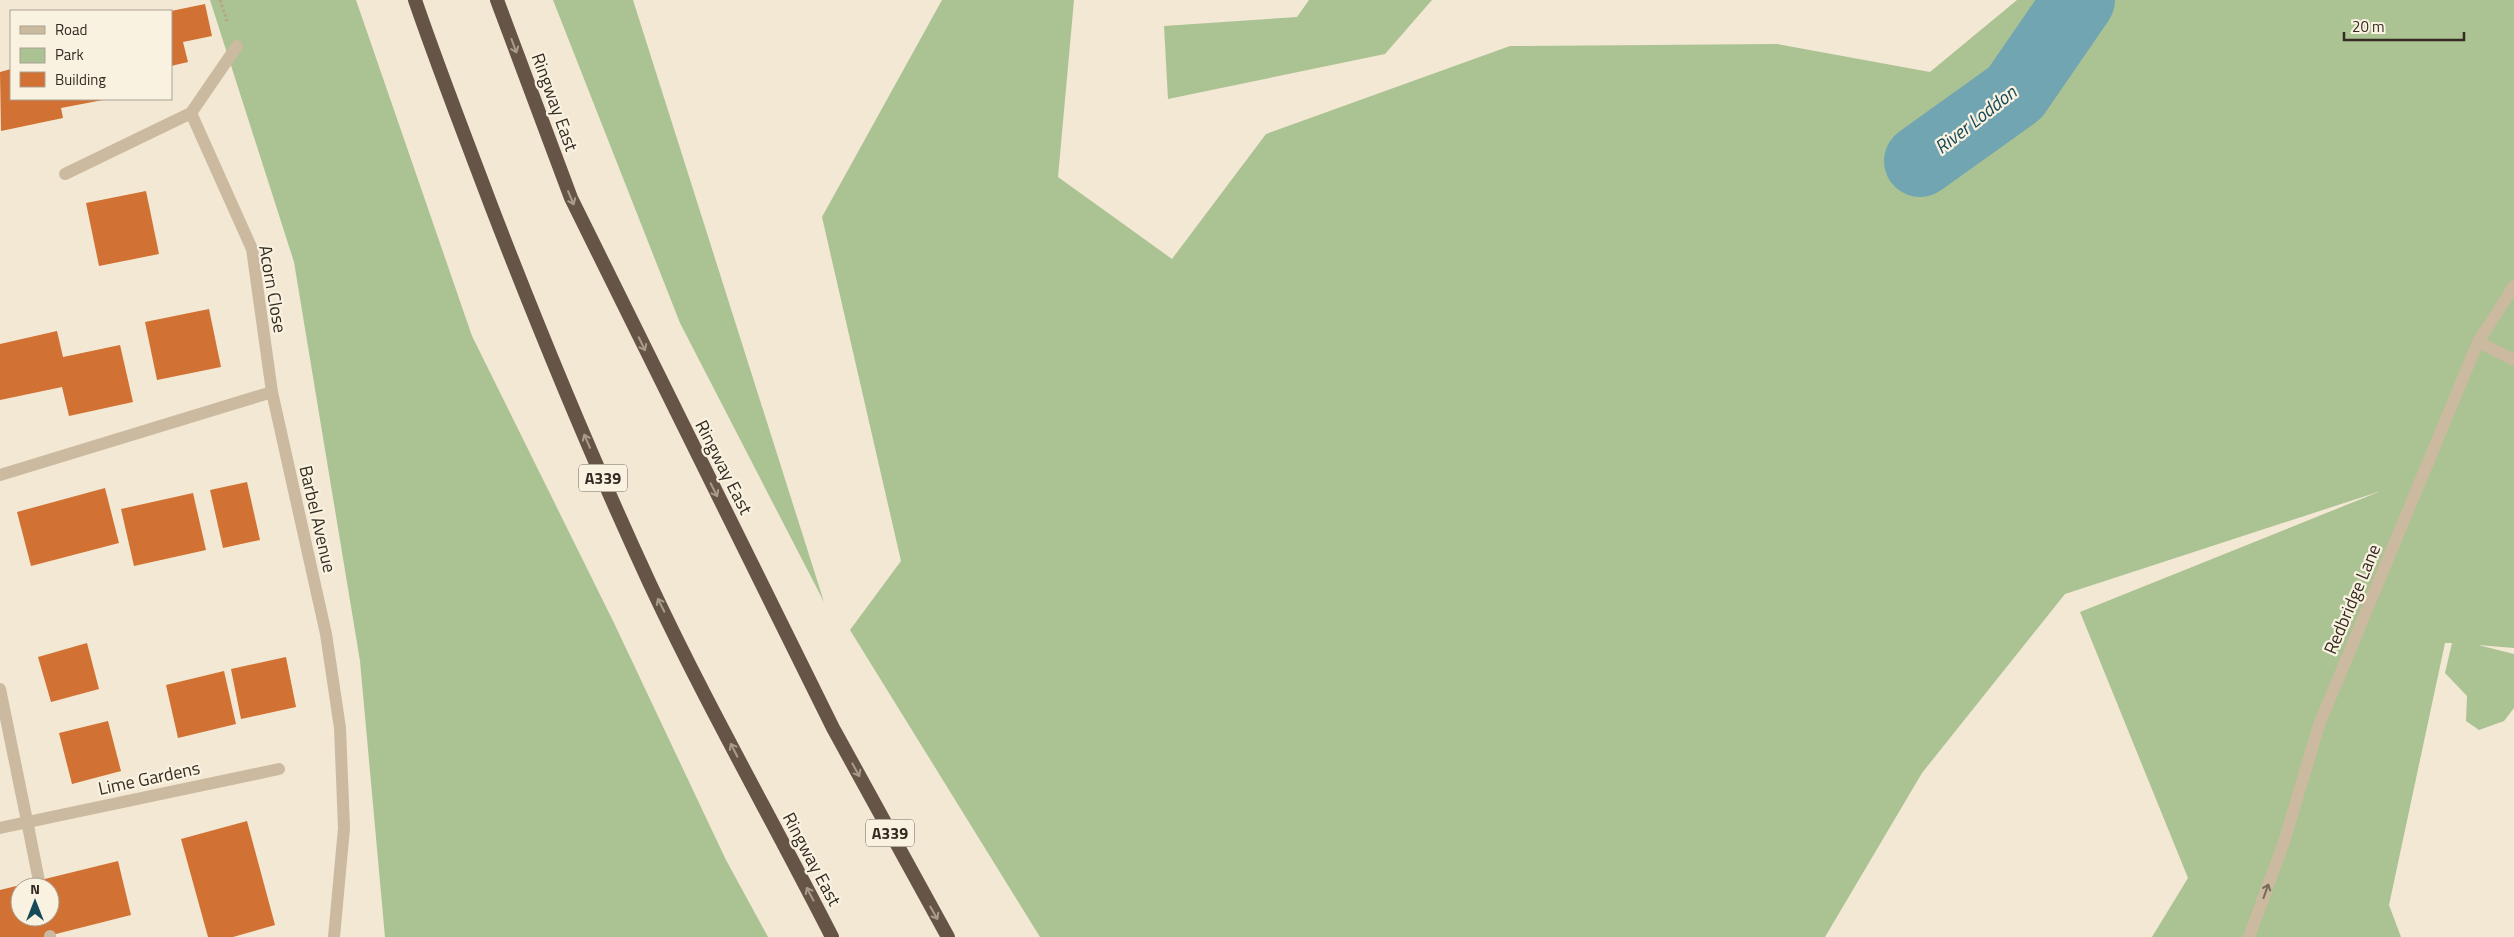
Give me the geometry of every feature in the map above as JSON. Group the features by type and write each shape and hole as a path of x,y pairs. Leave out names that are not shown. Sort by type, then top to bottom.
{"highway":[{"name":"Ringway East","path":"415,0 452,103 521,282 584,435 651,586 756,793 832,937"},
{"name":"Ringway East","path":"497,0 571,198 833,728 948,937"}],"street":[{"path":"65,174 191,113 236,46"},
{"name":"Acorn Close","path":"191,113 252,250 272,392"},
{"name":"Redbridge Lane","path":"2249,937 2284,842 2319,725 2478,342 2514,286"},
{"path":"2478,342 2514,360"},
{"path":"0,475 272,392"},
{"name":"Barbel Avenue","path":"272,392 326,634 340,728 344,828 334,937"},
{"path":"0,689 38,877"},
{"name":"Lime Gardens","path":"0,828 279,768"}],"green space":[{"path":"210,0 356,0 472,336 614,623 726,860 768,937 385,937 360,661 294,262"},
{"path":"553,0 633,0 824,602 680,323"},
{"path":"942,0 1074,0 1058,177 1172,259 1266,134 1510,46 1777,44 1930,72 2017,0 2514,0 2514,648 2478,645 2514,654 2514,708 2504,721 2479,730 2466,721 2467,696 2445,673 2452,643 2445,643 2389,905 2401,937 2152,937 2188,878 2080,612 2381,491 2065,594 1922,773 1825,937 1040,937 850,630 901,561 822,217"},
{"path":"1309,0 1432,0 1385,54 1168,99 1164,26 1297,17"}],"building":[{"path":"205,4 212,36 183,42 188,62 172,66 172,11"},
{"path":"10,69 10,100 103,100 61,108 63,118 1,131 0,72"},
{"path":"146,191 159,254 99,266 86,203"},
{"path":"209,309 221,367 157,380 145,322"},
{"path":"57,331 63,357 120,345 133,402 69,416 62,387 0,400 0,344"},
{"path":"247,482 260,540 223,548 210,490"},
{"path":"105,488 119,543 31,566 17,512"},
{"path":"193,493 206,550 134,566 121,509"},
{"path":"87,643 99,689 51,702 38,657"},
{"path":"286,657 296,707 241,719 231,669"},
{"path":"224,671 236,724 178,738 166,685"},
{"path":"108,721 121,771 72,784 59,733"},
{"path":"247,821 275,925 233,937 208,937 181,839"},
{"path":"118,861 131,915 44,937 0,937 0,890 10,888 10,927 60,927 60,877 53,877"}],"waterway":[{"name":"River Loddon","path":"1920,161 2015,93 2079,0"}]}
